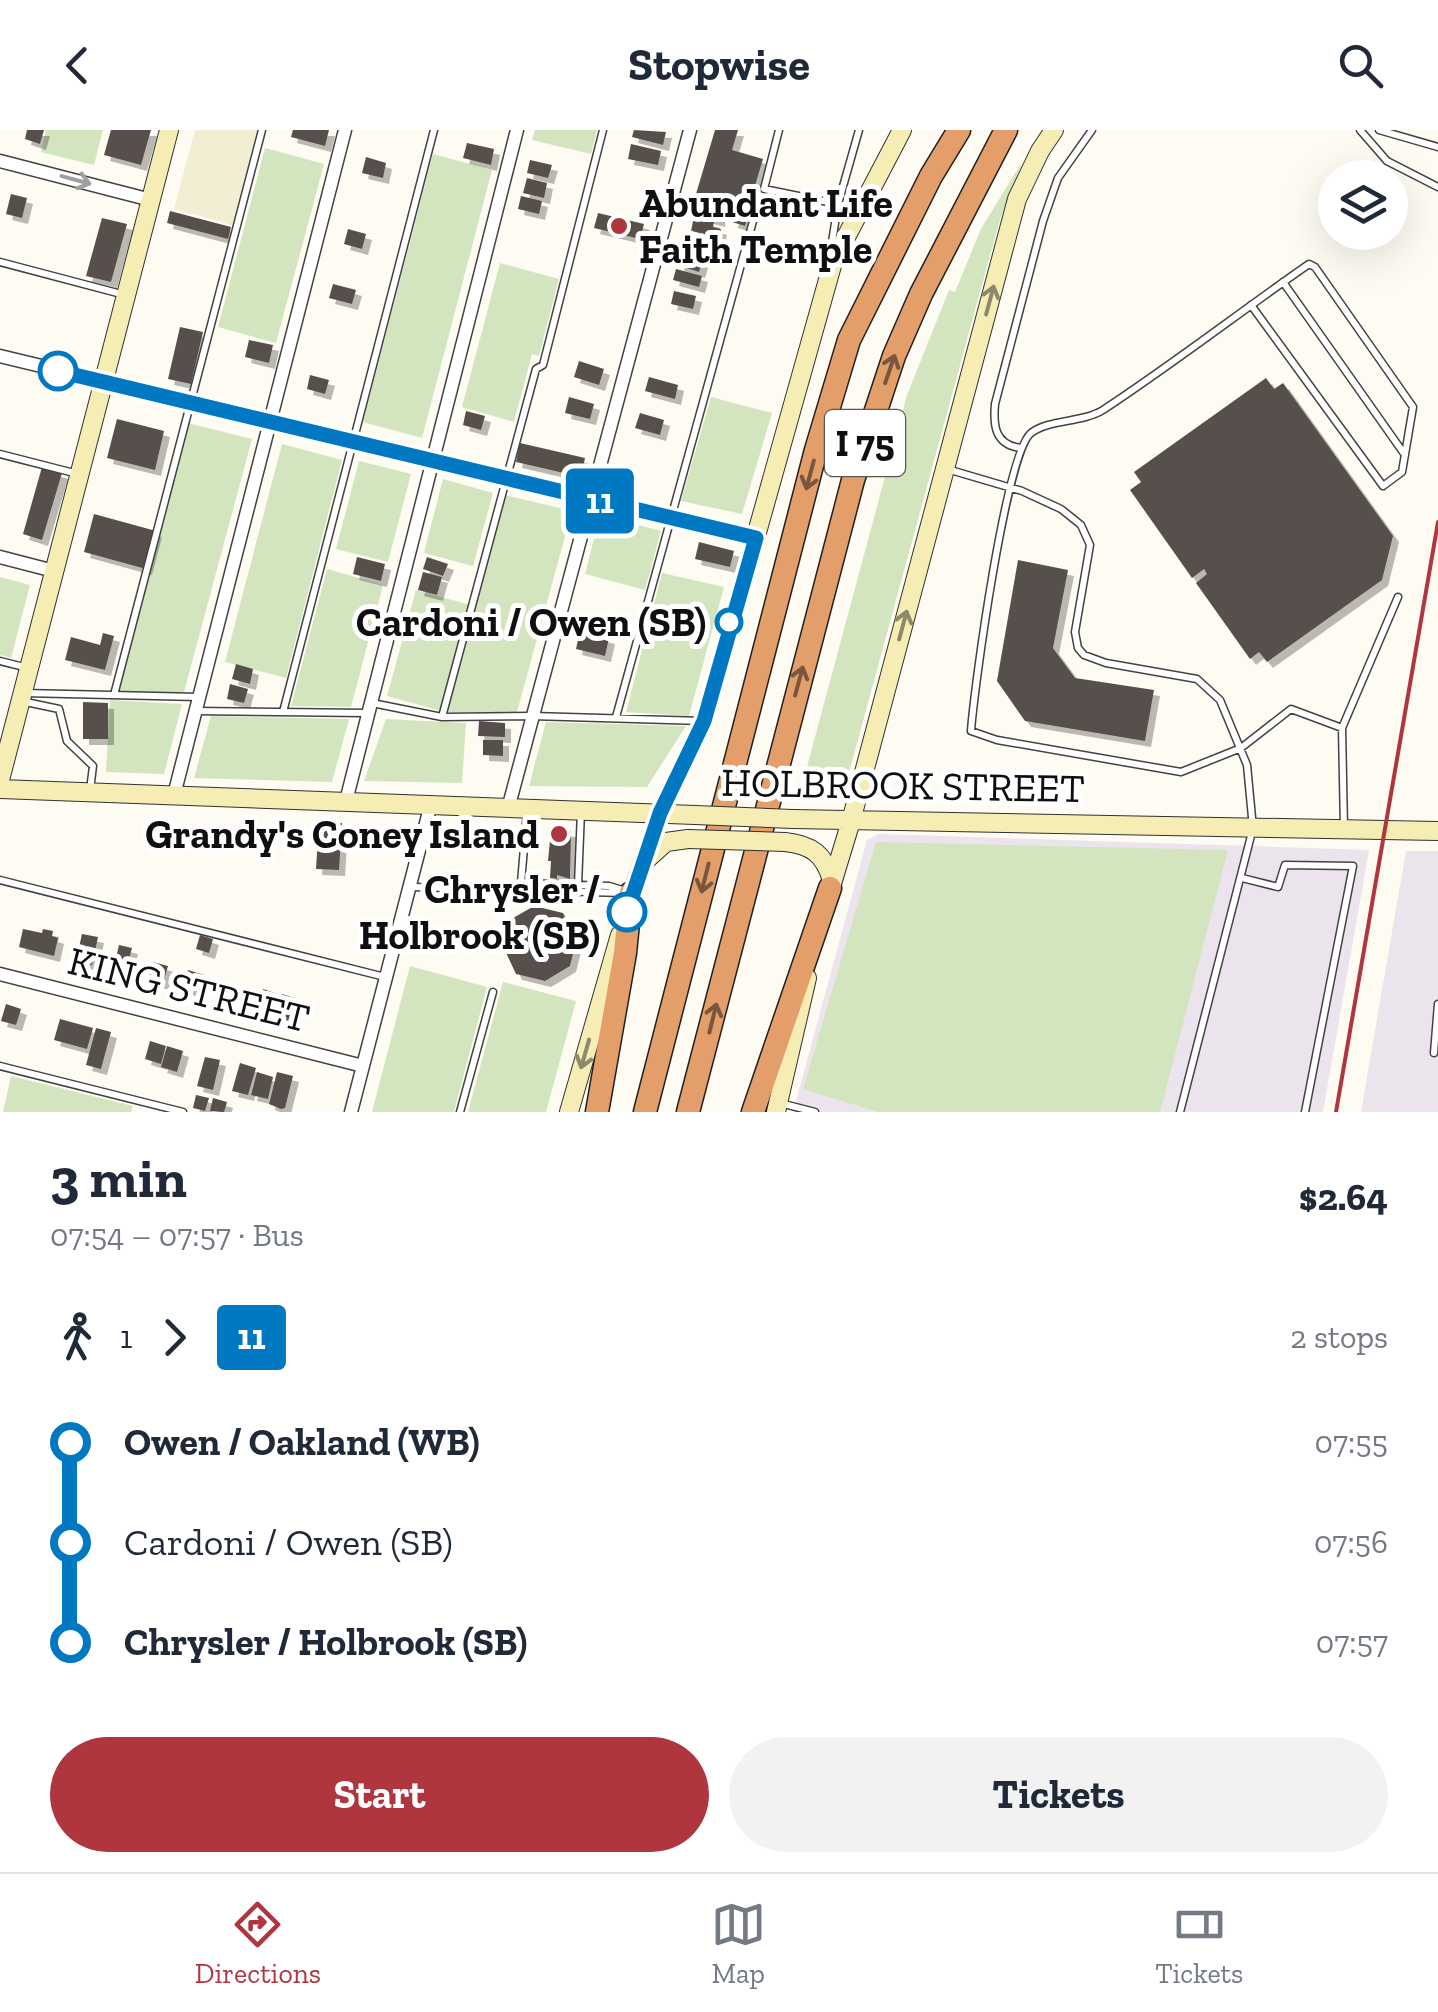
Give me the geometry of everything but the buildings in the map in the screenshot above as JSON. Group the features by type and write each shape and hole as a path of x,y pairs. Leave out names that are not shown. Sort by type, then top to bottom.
{"highway":[{"name":"I 75","path":"646,1112 816,450 849,340 931,176 959,130"},
{"name":"I 75","path":"688,1112 853,480 894,356 921,294 1006,130"},
{"path":"753,1112 831,884"},
{"path":"597,1112 632,890"}],"street":[{"path":"0,780 170,130"},
{"path":"174,795 345,130"},
{"path":"346,801 517,130"},
{"path":"518,806 532,716 690,130"},
{"path":"569,1112 632,890 660,813 704,721 828,277 902,130"},
{"path":"778,1107 831,884 1017,200 1054,130"},
{"path":"0,161 151,200"},
{"path":"0,356 756,538"},
{"path":"0,556 54,570"},
{"name":"HOLBROOK STREET","path":"0,789 851,821 1438,831"},
{"path":"352,1112 431,804"},
{"path":"641,866 666,842 785,842 812,849 826,860 831,884"},
{"name":"KING STREET","path":"0,974 363,1066"}],"lane":[{"path":"114,695 262,130"},
{"path":"283,712 434,130"},
{"path":"442,717 536,369 543,365 603,130"},
{"path":"778,130 764,189 838,204"},
{"path":"828,277 838,204 859,130"},
{"path":"1020,448 1005,445 998,436 994,425 996,404 1043,221 1058,178 1092,130"},
{"path":"1360,130 1387,161 1438,187"},
{"path":"1379,130 1438,147"},
{"path":"616,717 755,214"},
{"path":"0,262 126,295"},
{"path":"1251,305 1383,486 1402,472 1414,407 1315,267 1309,264 1098,413 1032,432 1020,448 973,694 970,732 1181,772 1241,748 1291,709 1342,728"},
{"path":"1283,282 1405,455"},
{"path":"0,454 79,475"},
{"path":"945,468 1061,509 1081,525 1090,545 1074,640 1084,655 1106,663 1197,679 1220,700 1241,748 1247,765 1253,828 1180,1112"},
{"path":"1344,830 1342,728 1398,597"},
{"path":"0,662 28,669"},
{"path":"21,697 114,695 283,712 370,708 442,717 704,721"},
{"path":"21,697 59,709 68,741 92,766 90,793"},
{"path":"518,806 521,883 632,890"},
{"path":"578,885 581,809"},
{"path":"1242,878 1278,886 1285,864 1353,866 1305,1112"},
{"path":"0,880 386,977"},
{"path":"410,887 632,890"},
{"path":"460,1112 492,992"},
{"path":"1434,1053 1438,1004"},
{"path":"0,1066 183,1112"},
{"path":"778,1107 814,1112"}],"shaded area":[{"path":"195,130 258,130 232,225 174,209"},
{"path":"879,834 1369,850 1323,1112 793,1112 867,840"},
{"path":"1406,851 1438,851 1438,1112 1361,1112"}],"green space":[{"path":"46,130 103,130 94,165 41,152"},
{"path":"535,130 597,130 591,154 532,140"},
{"path":"265,148 324,164 276,343 218,327"},
{"path":"433,154 492,170 422,438 363,422"},
{"path":"1023,160 1001,216 844,791 801,789 907,395 949,290 955,292 981,229"},
{"path":"500,263 559,279 539,356 532,354 514,422 462,407"},
{"path":"711,397 772,413 742,514 681,501"},
{"path":"188,423 252,439 184,692 118,692"},
{"path":"282,444 342,460 286,678 225,662"},
{"path":"359,461 411,474 388,562 336,549"},
{"path":"443,479 493,493 473,566 424,553"},
{"path":"505,495 572,511 517,712 447,712"},
{"path":"600,515 661,531 645,590 585,574"},
{"path":"327,569 383,585 351,707 291,706"},
{"path":"662,573 724,587 689,716 626,712"},
{"path":"0,577 30,585 11,658 0,655"},
{"path":"416,590 470,605 441,711 387,696"},
{"path":"110,700 182,704 164,774 106,772"},
{"path":"211,716 349,719 332,782 194,778"},
{"path":"386,719 466,723 462,783 364,781"},
{"path":"546,722 686,726 647,787 529,786"},
{"path":"876,842 1228,850 1160,1112 878,1112 803,1089"},
{"path":"410,966 487,987 454,1112 372,1112"},
{"path":"503,982 576,1001 546,1112 468,1112"},
{"path":"11,1076 133,1106 131,1112 3,1112"}],"railway":[{"path":"1336,1112 1438,522"}],"bus line":[{"name":"11","path":"58,371 756,538 729,622 704,721 660,813 627,912"}],"place":[{"name":"Abundant Life Faith Temple","path":"619,226"},
{"name":"Cardoni / Owen (SB)","path":"729,622"},
{"name":"Grandy's Coney Island","path":"559,834"},
{"name":"Chrysler / Holbrook (SB)","path":"627,912"}]}
